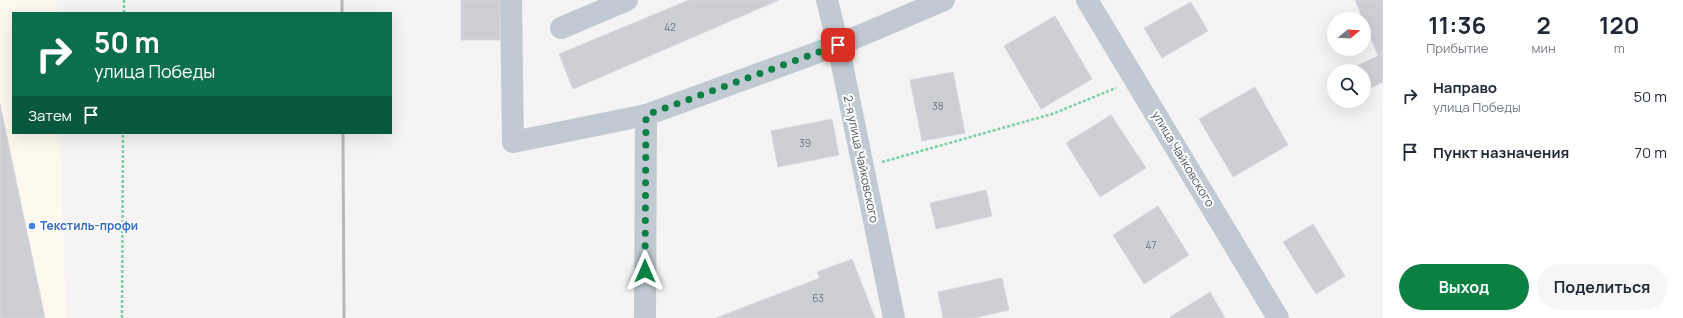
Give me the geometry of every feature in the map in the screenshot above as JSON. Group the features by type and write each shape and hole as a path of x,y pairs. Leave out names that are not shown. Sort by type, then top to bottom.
{"street":[{"path":"511,0 513,142 646,115 838,45 944,0"},
{"path":"560,28 627,0"},
{"name":"2-я улица Чайковского","path":"827,0 838,45 894,318"},
{"name":"улица Чайковского","path":"1087,0 1278,318"},
{"path":"645,318 646,115"}],"path":[{"path":"124,0 124,12"},
{"path":"863,167 1052,114 1118,87"},
{"path":"122,318 123,134"}],"shaded area":[{"name":"Текстиль-профи","path":"0,0 56,0 57,12 12,12 12,134 60,134 66,318 0,318"}],"building":[{"path":"461,0 500,0 500,40 461,40"},
{"path":"689,0 779,0 573,89 559,54"},
{"path":"1355,0 1383,0 1383,82 1371,88 1371,64 1361,64 1378,56 1371,39 1371,12 1360,12"},
{"path":"1191,2 1208,31 1162,58 1144,28"},
{"path":"1055,16 1092,79 1041,109 1004,46"},
{"path":"953,72 965,133 922,141 910,80"},
{"path":"1255,87 1288,145 1233,177 1199,119"},
{"path":"0,104 45,318 0,318"},
{"path":"1111,115 1146,168 1100,197 1066,143"},
{"path":"832,119 839,155 778,167 771,131"},
{"path":"986,190 992,216 936,229 930,203"},
{"path":"1158,206 1189,255 1144,284 1113,235"},
{"path":"1313,224 1345,276 1316,294 1283,242"},
{"path":"852,259 875,318 716,318 820,278 817,272"},
{"path":"1002,278 1009,310 974,318 943,318 938,292"},
{"path":"1210,292 1225,318 1170,317"}],"railway":[{"path":"342,0 342,12"},
{"path":"343,134 344,318"}],"place":[{"name":"Текстиль-профи","path":"32,226"}],"route":[{"path":"645,271 646,115 838,45"}]}
